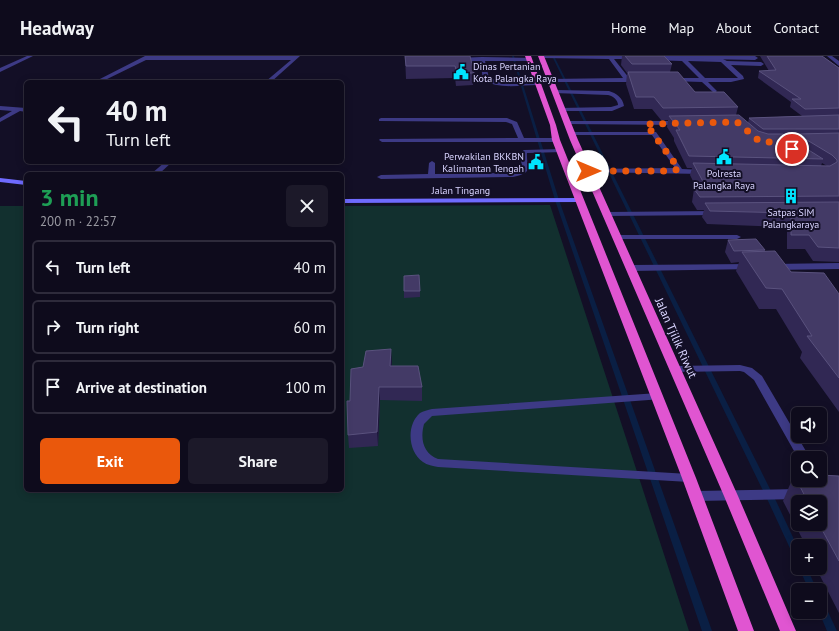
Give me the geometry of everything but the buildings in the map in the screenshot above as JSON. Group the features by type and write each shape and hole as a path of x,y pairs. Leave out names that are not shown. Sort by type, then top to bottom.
{"highway":[{"path":"528,57 554,125 556,140 658,397 746,631"},
{"name":"Jalan Tjilik Riwut","path":"542,57 606,214 731,496 788,631"},
{"path":"554,125 570,127"}],"main road":[{"path":"0,180 24,183"},
{"name":"Jalan Tingang","path":"344,201 579,200"}],"street":[{"path":"0,70 31,56"},
{"path":"585,56 640,58"},
{"path":"829,56 839,64"},
{"path":"101,80 147,57 298,57"},
{"path":"270,80 298,57"},
{"path":"448,60 528,57"},
{"path":"542,57 640,58"},
{"path":"611,58 627,80"},
{"path":"755,58 648,58 716,60 727,63 761,64"},
{"path":"482,59 486,79 491,82 537,83"},
{"path":"683,59 714,91"},
{"path":"665,80 741,78 727,63"},
{"path":"551,80 642,80"},
{"path":"556,92 609,93 615,95 621,103 621,106 612,109 562,109"},
{"path":"0,108 23,110"},
{"path":"0,120 23,110"},
{"path":"381,120 508,120 515,123 522,140"},
{"path":"570,127 686,123"},
{"path":"646,124 679,169 672,171"},
{"path":"570,127 654,133"},
{"path":"382,140 556,140"},
{"path":"380,177 513,175 519,174 525,170 526,166 523,153 526,151 561,151"},
{"path":"431,177 432,163"},
{"path":"157,172 167,164"},
{"path":"588,171 710,172"},
{"path":"606,214 722,213"},
{"path":"616,237 737,237"},
{"path":"631,268 839,266"},
{"path":"675,369 740,368 748,370 758,378 800,451"},
{"path":"658,397 444,411 426,415 420,420 416,430 418,445 425,458 438,463 689,478"},
{"path":"696,496 808,494"}],"green space":[{"path":"550,205 689,631 0,631 0,206 24,206 24,492 344,492 344,206"}],"waterway":[{"path":"513,56 557,200 707,631"},
{"path":"553,56 791,542"},
{"path":"806,575 810,583"},
{"path":"827,619 832,631"}],"place":[{"name":"Dinas Pertanian Kota Palangka Raya","path":"461,72"},
{"name":"Polresta Palangka Raya","path":"724,157"},
{"name":"Perwakilan BKKBN Kalimantan Tengah","path":"536,162"},
{"name":"Satpas SIM Palangkaraya","path":"791,196"}],"route":[{"path":"588,171 672,171 679,169 646,124 737,122 762,142 781,142 792,149"}]}
